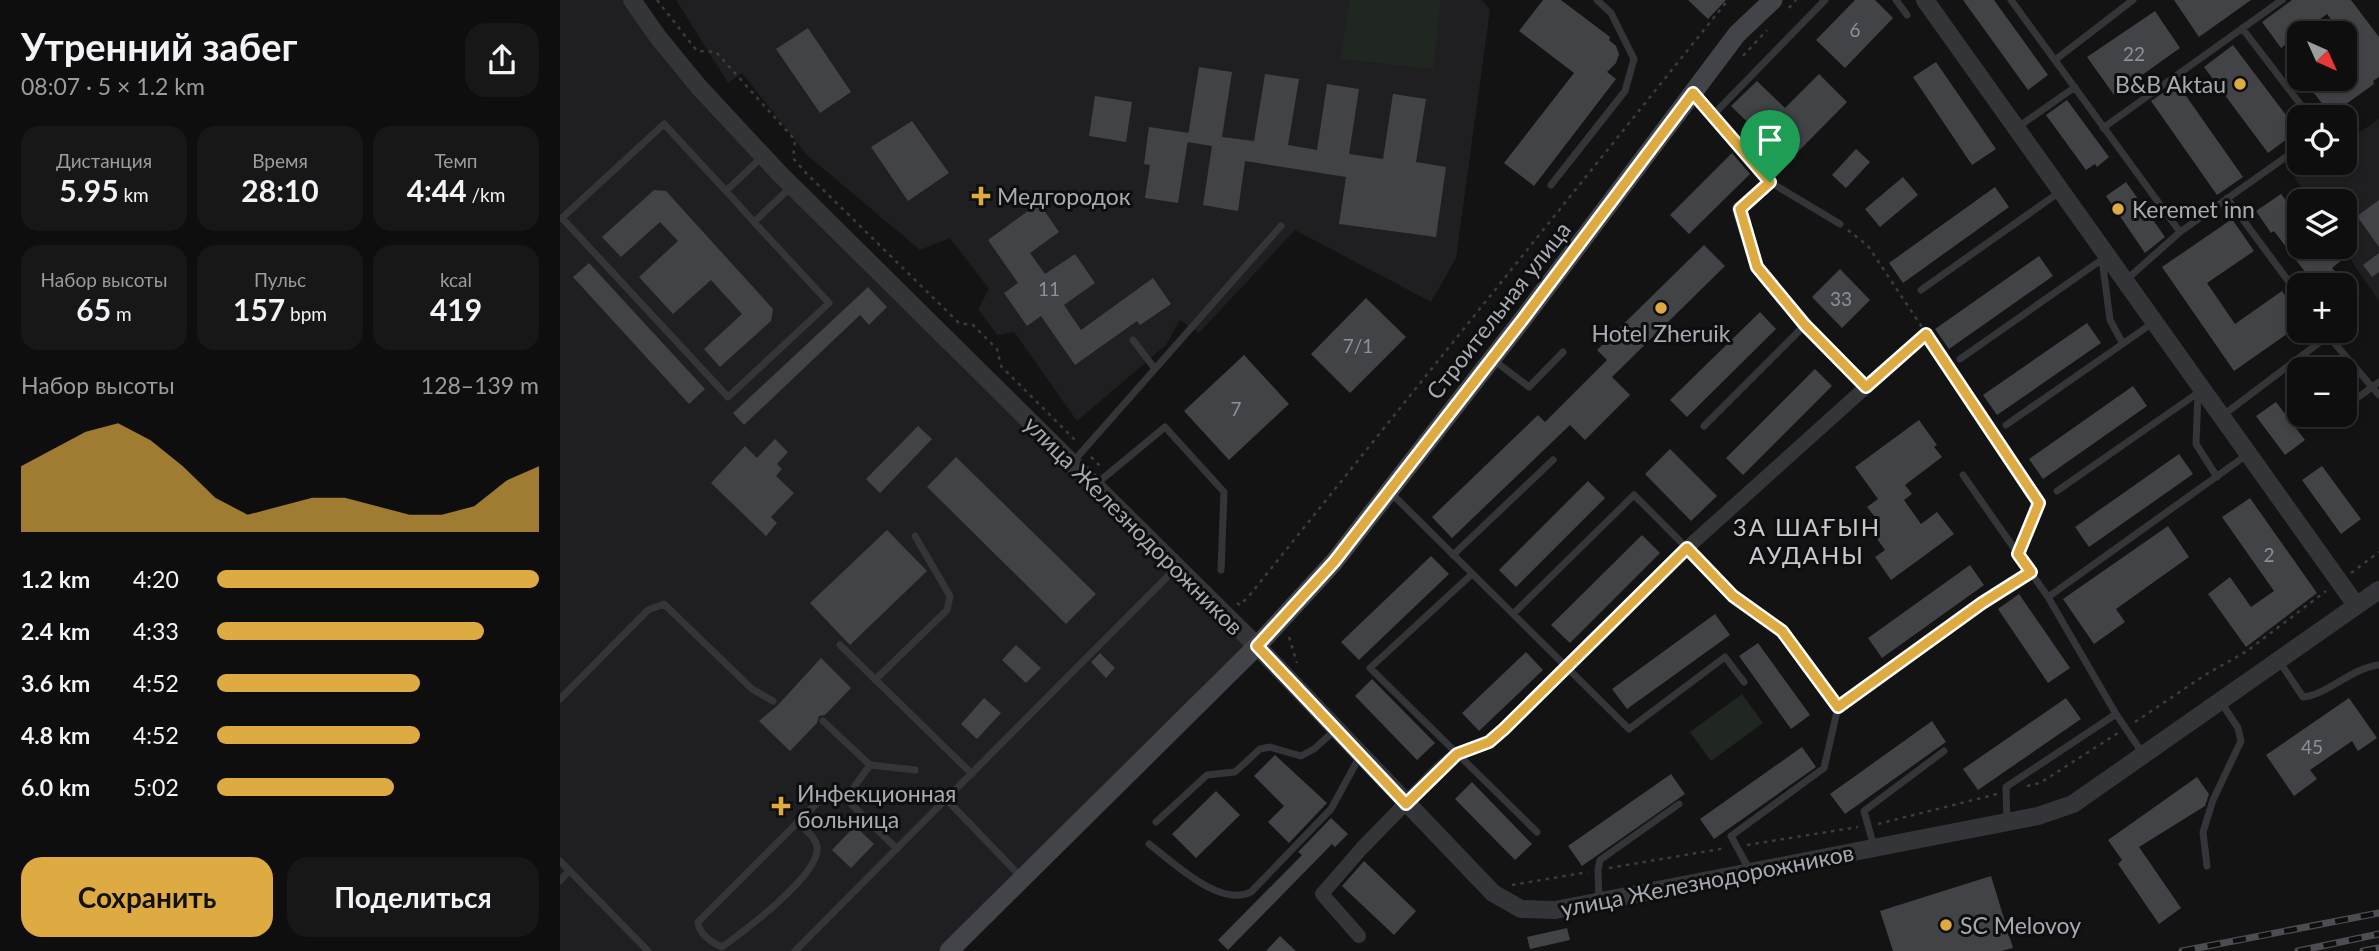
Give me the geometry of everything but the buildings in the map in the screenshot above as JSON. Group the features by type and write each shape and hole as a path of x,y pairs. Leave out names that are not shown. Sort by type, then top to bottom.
{"main road":[{"name":"Строительная улица","path":"949,951 1257,646 1334,562 1737,34 1773,0"}],"street":[{"name":"улица Железнодорожников","path":"632,0 657,37 698,86 792,186 1078,457 1177,567 1257,646 1493,893 1521,909 1555,910 2038,816 2073,804 2379,590"},
{"path":"1925,0 2062,191 2105,257 2154,322 2200,392 2221,416 2356,605"},
{"path":"1359,936 1322,894 1362,848 1457,754 1489,742 1687,548 1866,387 1805,325 1757,267 1740,209 1770,182 1714,114 1693,93"}],"lane":[{"path":"1551,186 1626,91 1634,59 1611,13 1597,0"},
{"path":"1714,114 1825,0"},
{"path":"1895,0 1907,15"},
{"path":"2011,0 2180,232"},
{"path":"2055,60 2133,0"},
{"path":"2103,128 2282,0"},
{"path":"2242,28 2301,105"},
{"path":"2017,128 2075,88"},
{"path":"664,124 754,222 829,303 728,397 562,218 664,124"},
{"path":"726,191 764,156"},
{"path":"2125,281 2180,232 2287,156"},
{"path":"1770,182 1840,224"},
{"path":"754,222 792,186"},
{"path":"1921,290 2062,191"},
{"path":"2228,198 2287,279"},
{"path":"1078,457 1281,226"},
{"path":"2105,257 2110,320 2123,344"},
{"path":"1960,359 2105,257"},
{"path":"2006,425 2154,322"},
{"path":"1704,426 1805,325"},
{"path":"1133,340 1155,369"},
{"path":"2221,416 2313,343"},
{"path":"2334,343 2379,396"},
{"path":"1491,359 1529,387 1563,352"},
{"path":"2357,398 2379,382"},
{"path":"2200,392 2196,444 2217,477"},
{"path":"2057,491 2200,392"},
{"path":"1101,480 1165,427 1224,492 1221,570"},
{"path":"2048,597 2248,454"},
{"path":"1453,555 1553,460"},
{"path":"1963,475 2048,597 2116,714 2144,755"},
{"path":"1389,491 1629,729 1725,657 1744,682"},
{"path":"1513,614 1634,495 1687,548"},
{"path":"875,680 947,610 950,596 915,536"},
{"path":"795,951 1177,567"},
{"path":"1750,872 1731,836 1824,768 1838,707 1982,603 2031,572"},
{"path":"1472,574 1370,668 1537,832"},
{"path":"560,699 648,610 656,604 664,604 752,689 773,701"},
{"path":"1782,631 1838,707"},
{"path":"839,645 972,774"},
{"path":"2278,660 2303,697 2311,696 2347,675 2379,665"},
{"path":"2207,866 2203,832 2213,800 2241,741 2238,728 2220,701"},
{"path":"2007,822 2006,787 2116,714"},
{"path":"823,721 870,765 915,770"},
{"path":"1156,822 1207,775 1235,772 1260,749 1270,747 1301,756 1314,749 1335,729"},
{"path":"1874,848 1864,811 1944,751"},
{"path":"1149,844 1218,893 1241,897 1251,892 1331,809 1360,755"},
{"path":"846,798 870,765"},
{"path":"797,822 816,843 818,850 808,873 742,933 722,947 712,943 699,929 698,922 797,822 827,794 835,792 846,798 897,849"},
{"path":"946,799 1023,878"},
{"path":"1599,901 1600,860 1679,804"},
{"path":"560,861 648,951"},
{"path":"560,881 569,871"}],"path":[{"path":"657,0 697,51 716,52 794,140 793,158 806,173 959,323 973,325 997,349 1001,366 1078,457 1101,480"},
{"path":"1232,600 1240,605 1249,596 1728,0"},
{"path":"1840,224 1868,246 2039,503 2018,554"},
{"path":"1866,387 1926,334"},
{"path":"1687,548 1733,596 1782,631"}],"shaded area":[{"path":"560,0 632,0 698,86 1257,646 949,951 560,951"},
{"path":"676,0 1482,0 1490,10 1456,258 1431,302 1295,230 1199,333 1180,320 1166,345 1077,421 1014,332 997,335 978,309 989,289 950,238 920,250 807,155 742,73 728,83"},
{"path":"1349,0 1441,0 1433,69 1341,59"},
{"path":"2379,119 2379,301 2350,259 2357,259 2357,189 2302,189 2294,177 2357,175 2357,134"},
{"path":"1742,694 1763,723 1711,761 1690,732"}],"railway":[{"path":"2182,951 2379,913"},
{"path":"2298,951 2379,934"},
{"path":"2363,951 2379,948"}],"place":[{"name":"B&B Aktau","path":"2240,84"},
{"name":"Медгородок","path":"981,196"},
{"name":"Keremet inn","path":"2118,209"},
{"name":"Hotel Zheruik","path":"1661,308"},
{"name":"Инфекционная больница","path":"781,806"},
{"name":"SC Melovoy","path":"1946,925"}],"district":[{"name":"3А ШАҒЫН АУДАНЫ","path":"1807,540"}],"route":[{"path":"1693,93 1714,114 1770,182 1740,209 1757,267 1805,325 1866,387 1926,334 2039,503 2018,554 2031,572 1982,603 1838,707 1782,631 1733,596 1687,548 1504,729 1489,742 1457,754 1406,804 1257,646 1334,562 1523,319 1693,93"}]}
